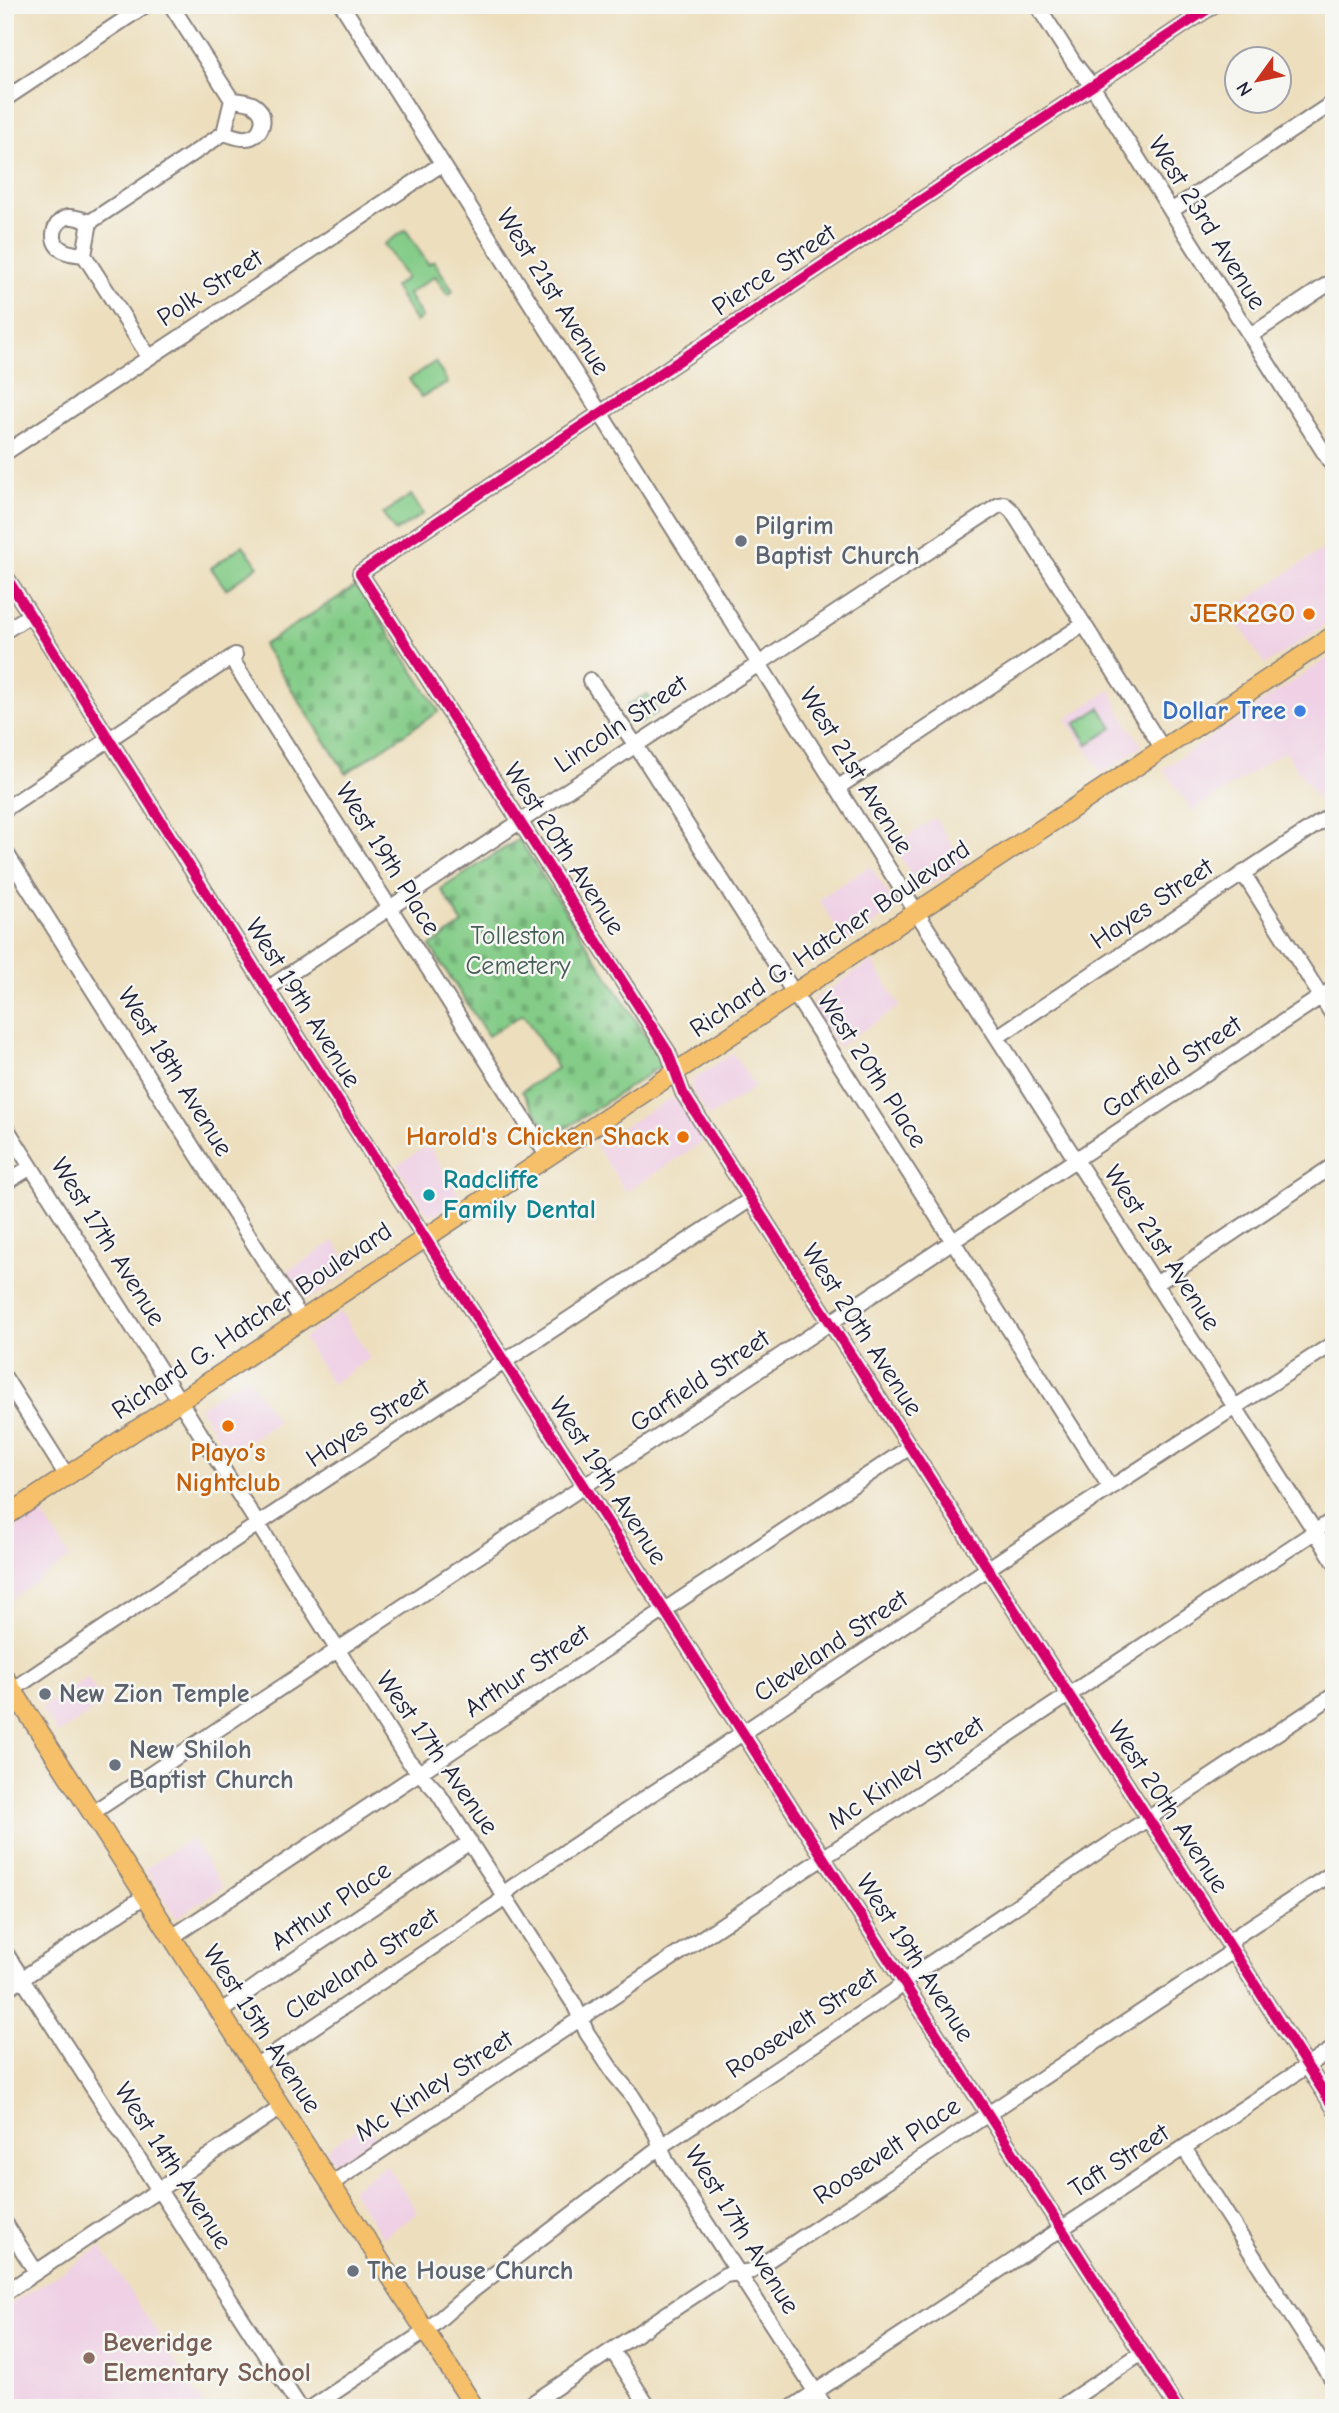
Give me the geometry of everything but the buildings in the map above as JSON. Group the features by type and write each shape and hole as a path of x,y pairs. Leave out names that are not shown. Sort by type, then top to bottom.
{"main road":[{"name":"Richard G. Hatcher Boulevard","path":"5,1517 1334,635"},
{"name":"West 15th Avenue","path":"9,1684 475,2408"}],"street":[{"path":"5,99 146,5"},
{"path":"149,357 84,255 90,222 224,133 232,100 171,5"},
{"name":"West 21st Avenue","path":"342,5 917,913 1334,1560"},
{"name":"West 23rd Avenue","path":"1037,5 1092,86 1332,462"},
{"name":"Pierce Street","path":"360,573 1214,5"},
{"path":"224,133 247,138 257,134 262,124 263,118 253,104 232,100"},
{"path":"1171,211 1334,102"},
{"name":"Polk Street","path":"5,453 442,164"},
{"path":"84,255 58,248 53,237 54,230 56,225 66,218 90,222"},
{"path":"1250,336 1334,280"},
{"name":"Lincoln Street","path":"267,989 993,507 1004,504 1012,511 1084,624"},
{"name":"West 20th Avenue","path":"360,573 668,1052 683,1093 1334,2108"},
{"name":"West 19th Avenue","path":"5,575 425,1238 1177,2408"},
{"path":"5,631 30,615"},
{"path":"838,788 1084,624 1163,749"},
{"name":"West 19th Place","path":"109,739 233,657 548,1157"},
{"name":"West 20th Place","path":"590,680 635,744 1110,1487"},
{"path":"5,809 109,739"},
{"name":"Hayes Street","path":"997,1037 1334,813"},
{"name":"West 18th Avenue","path":"5,851 302,1320"},
{"path":"1243,873 1327,992 1334,1017"},
{"name":"Garfield Street","path":"92,1813 1327,992"},
{"name":"West 17th Avenue","path":"5,1126 407,1759 438,1793 574,2004 587,2034 631,2094 656,2134 666,2161 826,2408"},
{"path":"1156,1284 1334,1165"},
{"path":"5,1183 32,1167"},
{"name":"Hayes Street","path":"9,1684 258,1524 751,1199"},
{"name":"Cleveland Street","path":"255,2066 497,1904 510,1888 1110,1487 1334,1343"},
{"path":"5,1378 67,1476"},
{"name":"Arthur Street","path":"172,1937 910,1447"},
{"name":"Mc Kinley Street","path":"331,2184 1334,1519"},
{"name":"Roosevelt Street","path":"311,2408 426,2331 472,2291 661,2146 1334,1695"},
{"name":"Arthur Place","path":"220,2012 470,1842"},
{"name":"Roosevelt Place","path":"525,2408 724,2275 752,2271 1227,1955 1235,1937 1334,1872"},
{"path":"5,1990 145,1896"},
{"name":"West 14th Avenue","path":"5,1952 300,2408"},
{"name":"Taft Street","path":"791,2408 1334,2048"},
{"path":"5,2293 282,2108"},
{"path":"1184,2148 1334,2382"},
{"path":"5,2223 37,2272"},
{"path":"612,2350 649,2408"},
{"path":"1059,2408 1142,2353"}],"shaded area":[{"path":"1334,542 1334,619 1265,665 1230,611"},
{"path":"1334,654 1334,796 1321,804 1285,751 1193,811 1163,769"},
{"path":"1111,689 1119,710 1142,746 1102,773 1066,719"},
{"path":"935,818 964,865 925,888 918,885 893,846"},
{"path":"870,866 893,902 891,912 846,943 819,899"},
{"path":"872,961 900,1006 838,1047 815,1011 813,1000"},
{"path":"733,1053 755,1087 709,1117 691,1090 692,1080"},
{"path":"671,1098 677,1101 706,1140 626,1192 595,1144"},
{"path":"428,1145 461,1198 437,1214 427,1213 397,1165"},
{"path":"334,1241 353,1270 311,1298 305,1298 288,1271"},
{"path":"341,1312 370,1358 332,1384 303,1338"},
{"path":"247,1375 277,1422 229,1454 199,1407"},
{"path":"41,1512 70,1558 5,1604 5,1536"},
{"path":"87,1677 104,1704 58,1734 41,1708"},
{"path":"191,1838 223,1887 177,1918 145,1869"},
{"path":"367,2122 376,2137 335,2164 326,2149"},
{"path":"387,2165 418,2213 382,2237 351,2189"},
{"name":"Beveridge Elementary School","path":"101,2247 206,2408 5,2408 5,2308"}],"green space":[{"path":"406,230 428,264 434,261 453,291 448,295 435,276 408,294 422,317 416,322 394,287 406,278 384,244"},
{"path":"435,362 448,383 421,397 409,379"},
{"path":"411,495 423,514 395,532 383,514"},
{"path":"243,545 258,566 226,589 211,568"},
{"path":"358,585 439,711 346,773 263,645"},
{"path":"647,694 658,712 639,724 627,705"},
{"path":"1100,708 1113,728 1088,744 1075,724"},
{"name":"Tolleston Cemetery","path":"519,839 664,1064 554,1136 549,1133 522,1091 557,1068 523,1014 488,1036 430,946 463,924 441,889"}],"cycle path":[{"path":"1214,5 360,573 668,1052 683,1093 1334,2108"},
{"path":"5,575 425,1238 1177,2408"}],"place":[{"name":"Pilgrim Baptist Church","path":"741,541"},
{"name":"JERK2GO","path":"1309,614"},
{"name":"Dollar Tree","path":"1300,711"},
{"name":"Harold's Chicken Shack","path":"683,1137"},
{"name":"Radcliffe Family Dental","path":"429,1195"},
{"name":"Playo’s Nightclub","path":"228,1426"},
{"name":"New Zion Temple","path":"45,1694"},
{"name":"New Shiloh Baptist Church","path":"115,1765"},
{"name":"The House Church","path":"353,2271"},
{"name":"Beveridge Elementary School","path":"89,2358"}]}
